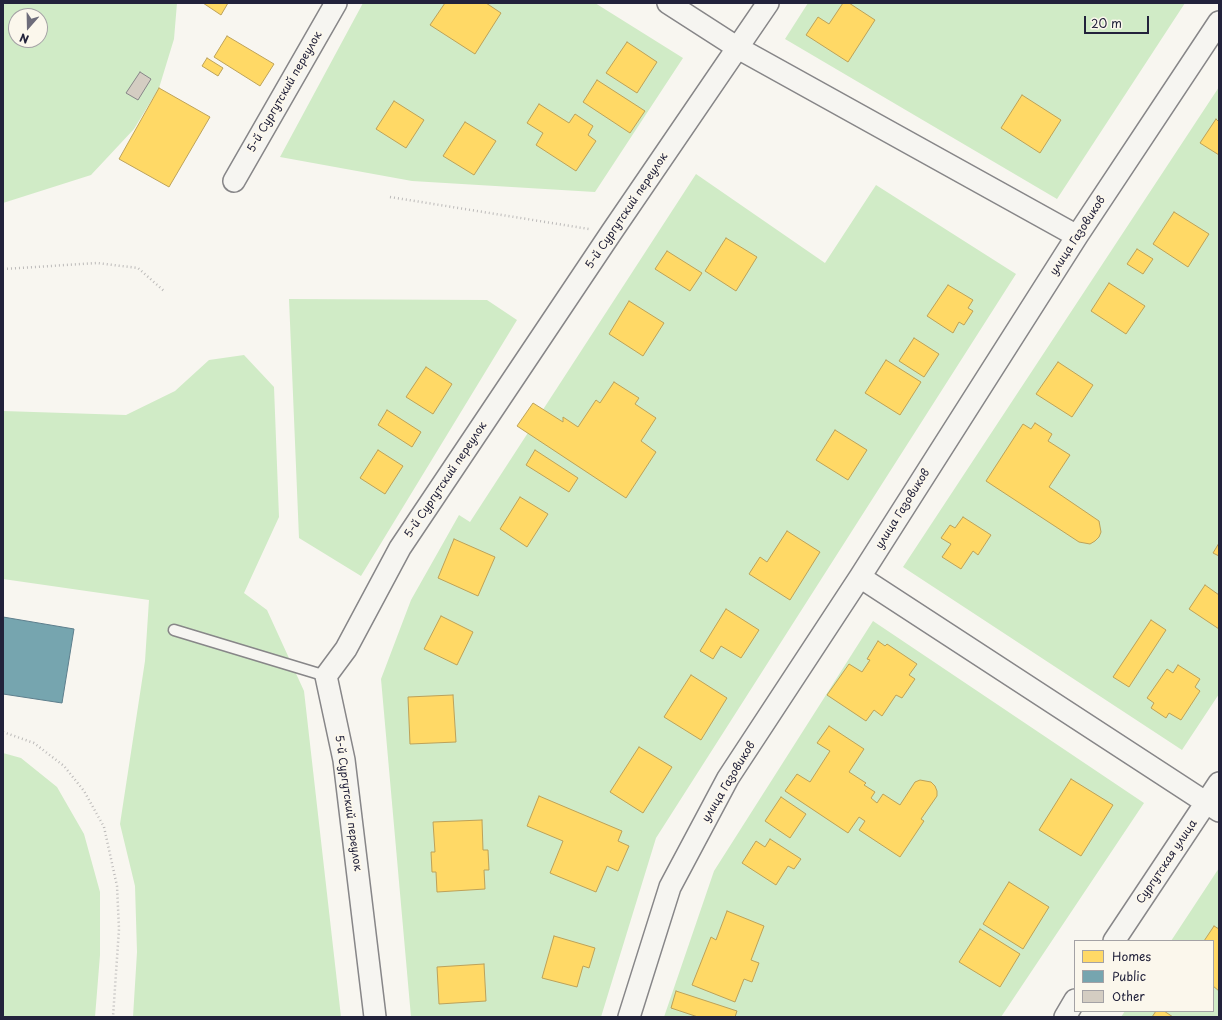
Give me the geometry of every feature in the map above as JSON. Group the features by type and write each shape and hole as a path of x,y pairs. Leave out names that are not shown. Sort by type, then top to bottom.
{"street":[{"name":"5-й Сургутский переулок","path":"234,181 336,3"},
{"path":"668,3 738,48 1077,236"},
{"name":"5-й Сургутский переулок","path":"375,1017 344,760 326,676 346,649 400,548 611,233 768,3"},
{"name":"улица Газовиков","path":"629,1017 670,887 728,778 860,577 1077,236 1219,22"},
{"path":"860,577 1212,807"},
{"name":"Сургутская улица","path":"1115,940 1212,807 1219,783"},
{"path":"1065,1017 1074,1002"}],"lane":[{"path":"174,630 326,676"}],"path":[{"path":"390,197 611,233"},
{"path":"3,269 97,263 138,268 164,291"},
{"path":"3,732 34,742 64,766 84,791 104,827 117,886 119,929 113,1017"}],"green space":[{"path":"3,3 177,3 174,39 159,88 134,129 91,175 3,203"},
{"path":"363,3 595,3 683,58 595,192 412,181 280,157"},
{"path":"808,3 1185,3 1057,199 785,39"},
{"path":"1219,87 1219,694 1182,750 903,567"},
{"path":"696,174 825,263 876,185 1016,274 656,838 601,1017 411,1017 381,679 411,600 459,515 470,522"},
{"path":"289,299 487,300 517,320 361,576 299,538"},
{"path":"244,355 274,387 279,517 244,593 267,610 304,691 341,1017 133,1017 137,952 135,886 120,824 145,661 149,600 3,579 3,411 126,415 175,391 209,360"},
{"path":"873,621 1144,803 1001,1017 664,1017 714,871"},
{"path":"3,753 21,758 57,787 84,834 100,892 100,955 95,1017 3,1017"},
{"path":"1219,868 1219,1017 1121,1017 1124,1012 1214,1012 1214,940 1172,940"}],"building: Homes":[{"path":"203,3 228,3 221,15"},
{"path":"445,3 486,3 501,13 475,54 430,25"},
{"path":"843,3 849,3 875,20 848,62 806,35 818,17 829,24"},
{"path":"227,36 274,64 260,86 214,57"},
{"path":"627,42 657,62 637,93 606,73"},
{"path":"207,58 223,68 218,76 202,66"},
{"path":"597,80 645,111 630,133 583,102"},
{"path":"159,88 210,117 169,187 119,159"},
{"path":"1022,95 1061,120 1040,153 1001,128"},
{"path":"394,101 424,120 406,148 376,129"},
{"path":"539,104 569,123 575,114 593,126 588,135 596,141 576,171 536,145 543,133 527,123"},
{"path":"1216,119 1219,122 1219,155 1200,143"},
{"path":"465,122 496,141 474,175 443,156"},
{"path":"1174,212 1209,234 1188,267 1153,244"},
{"path":"726,238 757,257 736,291 705,271"},
{"path":"1137,249 1153,259 1143,274 1127,264"},
{"path":"667,251 702,273 690,291 655,269"},
{"path":"1109,283 1145,306 1126,334 1091,311"},
{"path":"948,285 973,300 968,308 973,311 964,325 959,322 953,333 927,316"},
{"path":"629,301 664,323 643,356 609,334"},
{"path":"914,338 939,354 924,377 899,361"},
{"path":"886,360 921,382 900,415 865,393"},
{"path":"1058,362 1093,385 1072,417 1036,394"},
{"path":"426,367 452,384 433,414 406,397"},
{"path":"614,382 639,398 635,404 656,418 641,441 656,452 626,498 517,426 533,403 563,422 563,417 578,427 596,400 600,403"},
{"path":"387,410 421,432 412,447 378,425"},
{"path":"1035,423 1052,434 1048,441 1070,455 1049,487 1099,521 1101,532 1099,537 1090,544 1079,542 986,481 1023,424 1031,429"},
{"path":"835,430 867,450 848,480 816,460"},
{"path":"378,450 403,466 385,494 360,478"},
{"path":"535,450 578,478 569,492 526,465"},
{"path":"520,497 548,514 527,547 500,529"},
{"path":"963,517 991,535 978,555 973,551 961,569 942,557 951,544 941,538 950,525 955,528"},
{"path":"787,531 820,552 790,600 749,574 760,557 767,562"},
{"path":"454,539 495,557 478,596 438,578"},
{"path":"1219,543 1219,556 1213,553"},
{"path":"1205,585 1219,595 1219,629 1189,609"},
{"path":"726,609 759,630 741,658 721,646 713,659 700,651"},
{"path":"441,616 473,632 457,665 424,649"},
{"path":"1151,620 1166,630 1129,687 1113,677"},
{"path":"878,641 885,646 887,644 917,664 909,675 915,679 902,698 896,695 882,716 874,710 866,721 827,695 849,664 862,672 870,660 867,659"},
{"path":"1178,665 1200,679 1195,687 1200,691 1181,720 1169,713 1166,718 1151,708 1154,703 1147,698 1167,669 1173,673"},
{"path":"691,675 727,698 701,740 664,717"},
{"path":"453,695 456,742 410,744 408,697"},
{"path":"829,726 864,749 849,772 866,783 864,785 875,792 871,798 877,803 883,794 900,805 915,782 920,780 931,782 935,786 937,796 921,819 924,821 900,857 859,830 865,821 859,817 848,833 785,791 797,774 810,782 830,751 817,743"},
{"path":"639,747 672,767 643,813 610,792"},
{"path":"1071,779 1113,805 1081,856 1039,830"},
{"path":"539,796 622,831 618,841 629,846 618,871 607,866 596,892 550,873 563,841 527,826"},
{"path":"781,797 806,814 790,838 765,821"},
{"path":"482,820 483,850 488,850 489,870 484,870 485,889 437,892 436,872 432,872 431,852 435,852 433,822"},
{"path":"770,839 801,859 794,869 788,866 776,885 742,863 756,841 765,847"},
{"path":"1009,882 1049,907 1023,949 983,924"},
{"path":"727,911 764,926 751,960 759,963 752,982 744,979 735,1002 692,985 711,937 716,940"},
{"path":"1214,926 1219,929 1219,991 1214,987 1214,940 1205,940"},
{"path":"980,929 1020,954 1000,987 959,962"},
{"path":"554,936 595,948 589,968 583,966 577,987 542,978"},
{"path":"484,964 486,1001 439,1004 437,967"},
{"path":"676,991 737,1011 735,1017 698,1017 671,1008"},
{"path":"1155,1012 1166,1012 1173,1017 1152,1017"}],"building: Public":[{"path":"3,617 74,629 62,703 3,694"}],"building: Other":[{"path":"140,72 151,79 138,100 126,93"}]}
